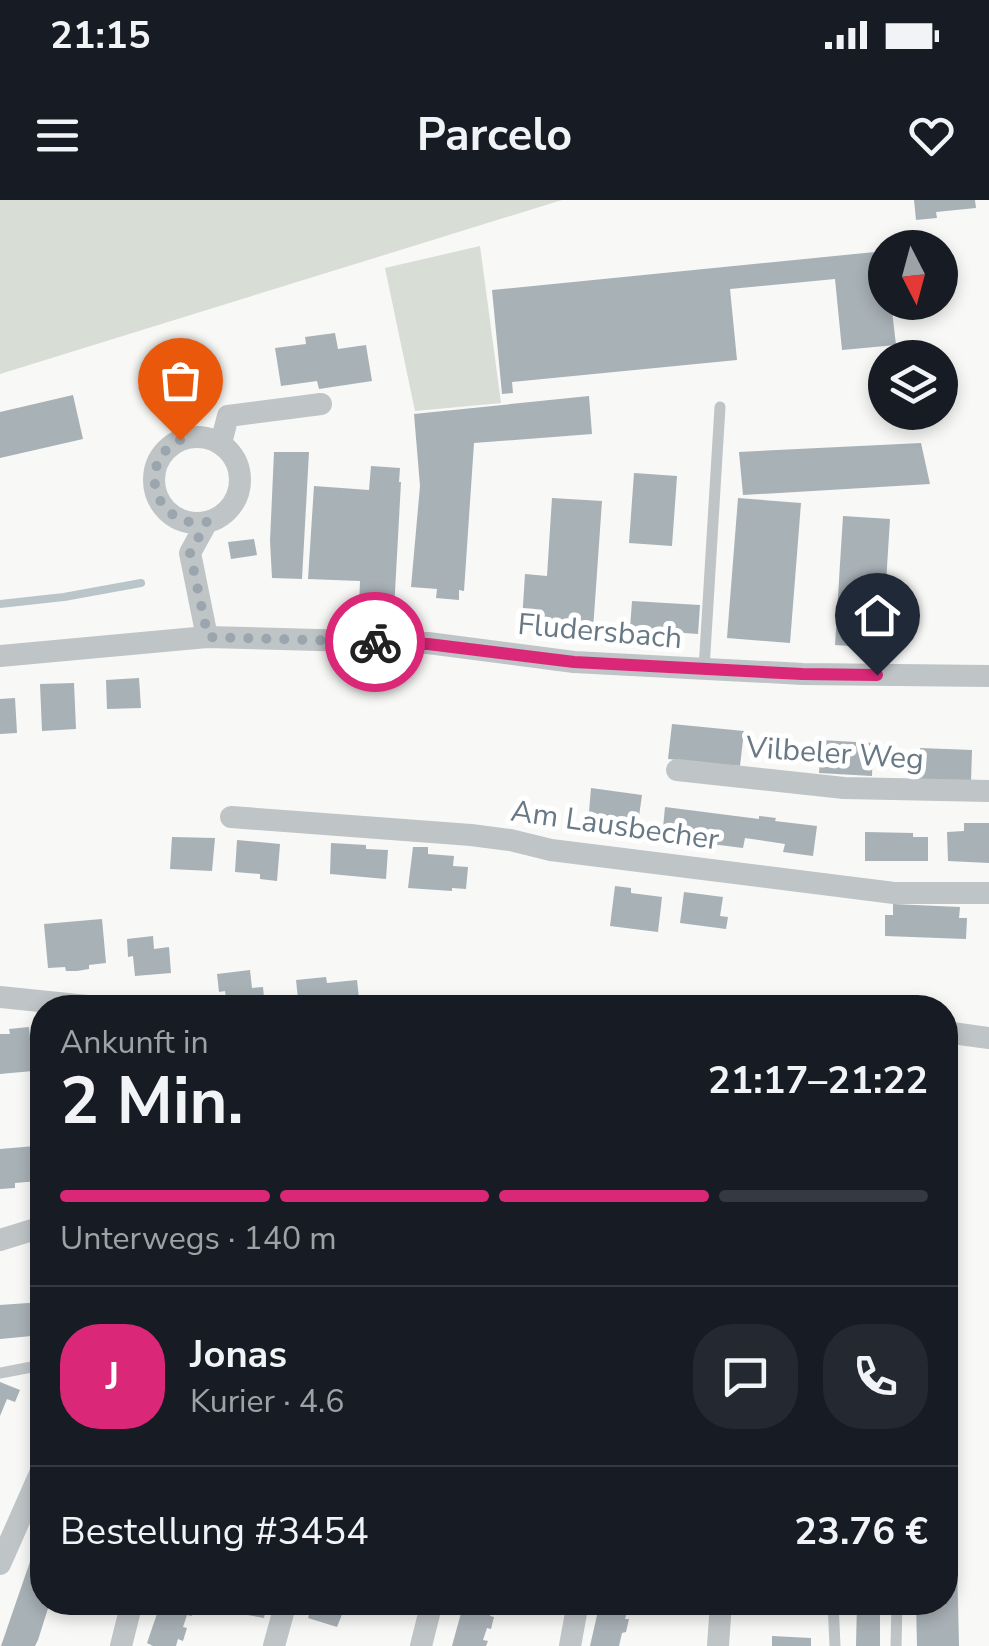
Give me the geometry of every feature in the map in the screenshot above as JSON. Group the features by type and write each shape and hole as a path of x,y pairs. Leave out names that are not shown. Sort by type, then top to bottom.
{"street":[{"path":"220,442 228,416 321,404"},
{"path":"200,436 220,442 237,462 240,487 229,510 207,522 186,522 167,511 156,493 154,472 163,453 180,440 200,436"},
{"path":"207,522 190,553 208,637"},
{"name":"Fludersbach","path":"0,656 208,637 428,644 574,662 802,674 989,676"},
{"name":"Vilbeler Weg","path":"678,770 844,788 989,791"},
{"name":"Am Lausbecher","path":"231,817 471,835 551,850 894,893 989,893"},
{"path":"0,997 30,1000"},
{"path":"958,1034 989,1038"},
{"path":"0,1240 30,1230"},
{"path":"0,1564 21,1518"},
{"path":"121,1646 129,1615"},
{"path":"274,1646 282,1615"},
{"path":"422,1646 429,1615"},
{"path":"570,1646 576,1615"},
{"path":"718,1646 720,1615"}],"lane":[{"path":"704,669 720,406"},
{"path":"0,1373 30,1367"},
{"path":"834,1615 836,1646"},
{"path":"896,1646 897,1615"}],"shaded area":[{"path":"0,200 562,200 0,374"},
{"path":"480,246 501,403 415,411 385,268"}],"building":[{"path":"914,200 975,200 976,208 936,212 937,218 916,220"},
{"path":"868,253 868,320 893,320 895,340 868,340 868,348 842,350 835,279 730,289 737,360 512,382 513,393 502,394 492,290"},
{"path":"335,333 338,349 366,345 372,381 319,389 317,381 281,386 275,348 306,344 305,337"},
{"path":"73,395 83,439 0,458 0,412"},
{"path":"589,396 592,434 474,443 464,591 459,590 459,600 436,598 437,589 411,587 420,486 414,414"},
{"path":"921,443 930,484 743,495 739,452"},
{"path":"274,452 309,452 302,579 272,578"},
{"path":"371,466 400,468 394,610 359,608 360,581 308,579 314,486 369,490"},
{"path":"634,473 677,476 672,546 629,543"},
{"path":"552,498 602,501 593,630 522,621 525,574 547,576"},
{"path":"738,498 801,503 790,643 727,638"},
{"path":"843,516 890,519 882,648 835,645"},
{"path":"254,539 257,555 231,559 228,542"},
{"path":"632,601 700,605 698,634 630,629"},
{"path":"139,678 141,708 107,709 106,680"},
{"path":"74,683 76,729 42,731 40,684"},
{"path":"15,698 17,733 0,734 0,699"},
{"path":"672,724 744,731 740,766 668,759"},
{"path":"821,740 873,743 872,776 819,773"},
{"path":"920,748 972,750 971,782 919,780"},
{"path":"591,788 642,795 637,831 588,824"},
{"path":"665,807 817,826 813,856 783,852 785,844 745,838 743,848 671,839 673,829 663,828"},
{"path":"964,823 989,823 989,863 948,861 947,832 964,831"},
{"path":"865,832 928,837 928,861 865,861"},
{"path":"172,837 215,838 212,871 170,869"},
{"path":"237,840 280,844 277,881 260,879 260,874 235,872"},
{"path":"331,843 388,850 386,879 330,874"},
{"path":"413,847 428,847 428,854 454,856 453,866 468,867 466,889 408,888"},
{"path":"615,886 631,888 631,893 662,897 658,932 610,926"},
{"path":"684,892 723,897 720,916 728,917 726,929 680,923"},
{"path":"893,904 960,907 959,918 967,918 966,939 885,936 885,915 893,915"},
{"path":"102,919 106,963 77,971 48,968 44,924"},
{"path":"153,936 154,949 169,947 171,973 135,976 127,939"},
{"path":"250,970 252,988 263,987 264,995 226,995 225,991 219,992 217,974"},
{"path":"296,980 357,980 359,995 298,995"},
{"path":"29,1027 30,1071 0,1074 0,1034 10,1034 9,1029"},
{"path":"30,1146 30,1182 0,1189 0,1149"},
{"path":"30,1303 30,1336 0,1339 0,1305"},
{"path":"0,1382 20,1390 15,1402 7,1399 0,1416"},
{"path":"30,1562 30,1615 46,1615 38,1640 35,1646 1,1646"},
{"path":"958,1602 959,1646 917,1646 916,1615 958,1615"},
{"path":"157,1615 187,1615 183,1641 178,1639 176,1646 147,1643"},
{"path":"309,1615 342,1615 337,1627 308,1618"},
{"path":"460,1615 494,1617 483,1640 488,1641 486,1646 452,1646"},
{"path":"597,1615 626,1615 625,1619 629,1619 619,1646 590,1646"},
{"path":"857,1615 880,1615 880,1646 856,1646"},
{"path":"772,1636 811,1638 811,1646 772,1646"}],"waterway":[{"name":"Fludersbach","path":"0,604 141,583"}],"way so far":[{"path":"180,440 163,453 154,472 156,493 167,511 186,522 207,522 190,553 208,637 375,642"}],"route":[{"path":"375,642 428,644 574,662 877,675"}]}
